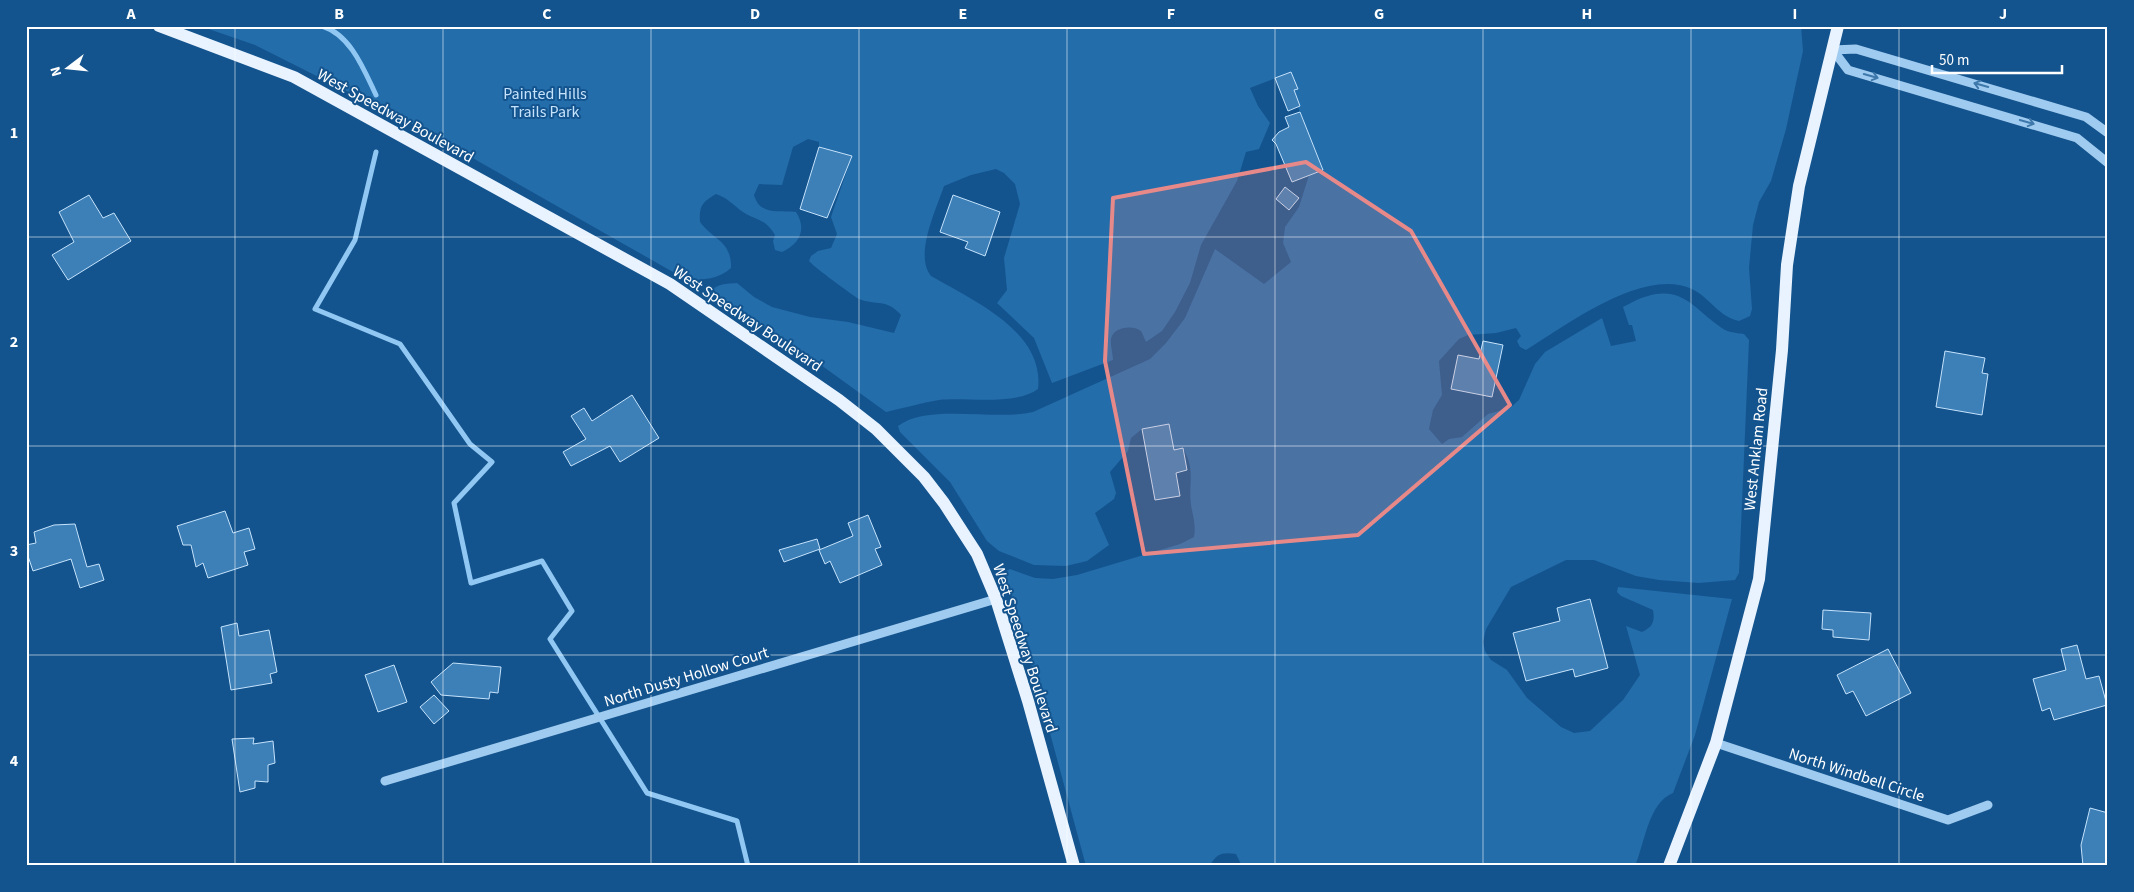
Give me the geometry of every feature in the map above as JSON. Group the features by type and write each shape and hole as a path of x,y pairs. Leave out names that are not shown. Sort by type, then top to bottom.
{"main road":[{"name":"West Speedway Boulevard","path":"159,26 294,77 670,284 770,352 876,429 924,477 977,554 996,599 1028,700 1074,866"},
{"name":"West Anklam Road","path":"1669,866 1716,743 1759,579 1782,350 1787,265 1799,186 1838,26"}],"street":[{"path":"1832,50 1856,49 2049,105 2086,117 2108,133"},
{"path":"1832,50 1848,70 2077,138 2108,163"},
{"name":"North Dusty Hollow Court","path":"385,781 996,599"},
{"name":"North Windbell Circle","path":"1716,743 1948,820 1988,806"}],"highlighted area":[{"path":"1306,162 1411,231 1510,405 1358,535 1144,554 1105,361 1113,198"}],"green space":[{"name":"Painted Hills Trails Park","path":"200,26 1801,26 1803,51 1786,129 1771,181 1759,202 1753,225 1749,268 1752,309 1750,316 1739,321 1732,319 1692,289 1672,284 1651,286 1629,292 1606,302 1526,350 1520,347 1517,341 1521,336 1516,328 1496,333 1468,335 1459,339 1439,361 1442,395 1433,410 1429,429 1442,444 1449,439 1462,437 1488,414 1510,408 1519,400 1535,364 1545,352 1602,318 1611,346 1636,341 1632,325 1629,325 1623,307 1645,297 1670,294 1679,297 1695,306 1722,328 1744,334 1749,340 1739,573 1735,580 1699,583 1659,580 1636,576 1594,560 1566,560 1511,587 1486,629 1483,642 1485,651 1491,660 1507,670 1527,698 1561,727 1574,733 1590,731 1623,700 1640,675 1626,626 1642,632 1651,626 1654,617 1653,610 1621,596 1617,592 1618,587 1732,599 1695,735 1673,793 1658,805 1653,814 1635,866 1242,866 1236,854 1227,853 1217,856 1210,866 1086,866 1017,611 1004,572 1010,569 1035,578 1053,579 1077,575 1180,544 1194,537 1190,497 1190,470 1187,456 1183,448 1174,450 1169,425 1142,429 1131,438 1128,451 1110,472 1116,493 1114,499 1095,513 1109,545 1087,561 1066,566 1034,565 999,551 987,541 950,482 900,432 898,426 911,419 926,415 1000,415 1033,412 1150,359 1166,343 1185,318 1215,249 1264,284 1291,262 1283,243 1285,227 1299,207 1309,175 1323,169 1298,107 1300,106 1294,90 1298,89 1291,72 1250,88 1258,106 1270,123 1259,149 1246,152 1237,181 1201,245 1190,283 1175,312 1162,331 1146,342 1141,331 1138,329 1121,329 1114,333 1111,338 1113,360 1052,383 1034,338 997,303 1007,290 1004,258 1020,204 1015,184 1004,173 996,169 971,175 944,186 928,232 925,256 926,267 931,276 985,307 1018,334 1030,350 1037,368 1038,389 1028,394 1004,399 939,400 886,412 785,339 713,298 710,294 718,286 737,283 754,297 772,307 810,317 848,322 894,333 901,315 896,310 886,304 859,299 809,261 811,256 818,251 831,248 837,234 831,217 852,156 819,147 819,142 808,139 793,147 782,185 759,184 754,195 761,206 770,211 796,212 799,218 801,224 800,235 793,245 782,252 775,250 773,241 775,235 764,223 716,194 707,200 701,208 700,222 725,246 731,268 716,277 687,280 418,127 255,45"}],"building":[{"path":"1291,72 1298,89 1294,90 1300,106 1288,111 1275,78"},
{"path":"1300,112 1323,170 1292,182 1276,144 1272,140 1279,132 1289,127 1285,117"},
{"path":"819,147 852,156 827,218 800,209"},
{"path":"1285,187 1299,198 1289,210 1276,199"},
{"path":"89,195 103,218 114,213 131,241 68,280 52,255 74,242 59,212"},
{"path":"953,195 1000,212 985,256 965,248 968,242 940,232"},
{"path":"1483,341 1503,345 1492,397 1451,389 1458,355 1479,359"},
{"path":"1945,351 1985,358 1982,373 1988,374 1982,415 1936,407"},
{"path":"632,395 659,438 620,462 610,446 571,466 563,452 586,439 571,416 584,408 592,421"},
{"path":"1169,424 1174,450 1183,448 1187,470 1176,473 1180,496 1155,500 1142,429"},
{"path":"225,511 233,533 249,528 255,549 244,552 248,565 208,578 203,563 196,567 191,545 183,545 177,526"},
{"path":"868,515 881,547 875,549 882,565 840,583 830,561 825,564 819,550 853,536 848,523"},
{"path":"75,524 87,567 99,564 104,580 80,588 71,559 33,571 26,550 26,545 36,543 34,532 54,525"},
{"path":"817,539 820,549 784,562 779,550"},
{"path":"1590,599 1608,668 1575,677 1573,669 1526,681 1513,633 1560,621 1557,608"},
{"path":"1823,610 1871,613 1869,640 1833,637 1833,630 1822,629"},
{"path":"237,623 239,636 269,630 277,672 270,674 272,683 231,690 221,627"},
{"path":"2077,645 2086,679 2099,676 2107,705 2054,720 2050,708 2042,711 2033,679 2066,670 2061,649"},
{"path":"1888,649 1911,693 1866,716 1853,691 1846,694 1837,675"},
{"path":"453,663 501,667 498,693 490,692 489,699 441,695 431,682"},
{"path":"394,665 407,702 378,712 365,675"},
{"path":"434,695 449,711 434,724 420,707"},
{"path":"254,738 253,744 273,741 275,763 268,765 268,782 255,781 255,788 240,792 232,739"},
{"path":"2090,808 2108,813 2108,866 2083,866 2081,845"}],"waterway":[{"path":"322,26 341,37 349,45 376,95"},
{"path":"376,152 355,240 315,309 400,344 470,444 492,462 454,503 471,583 542,561 572,611 550,639 647,793 737,821 748,866"}]}
